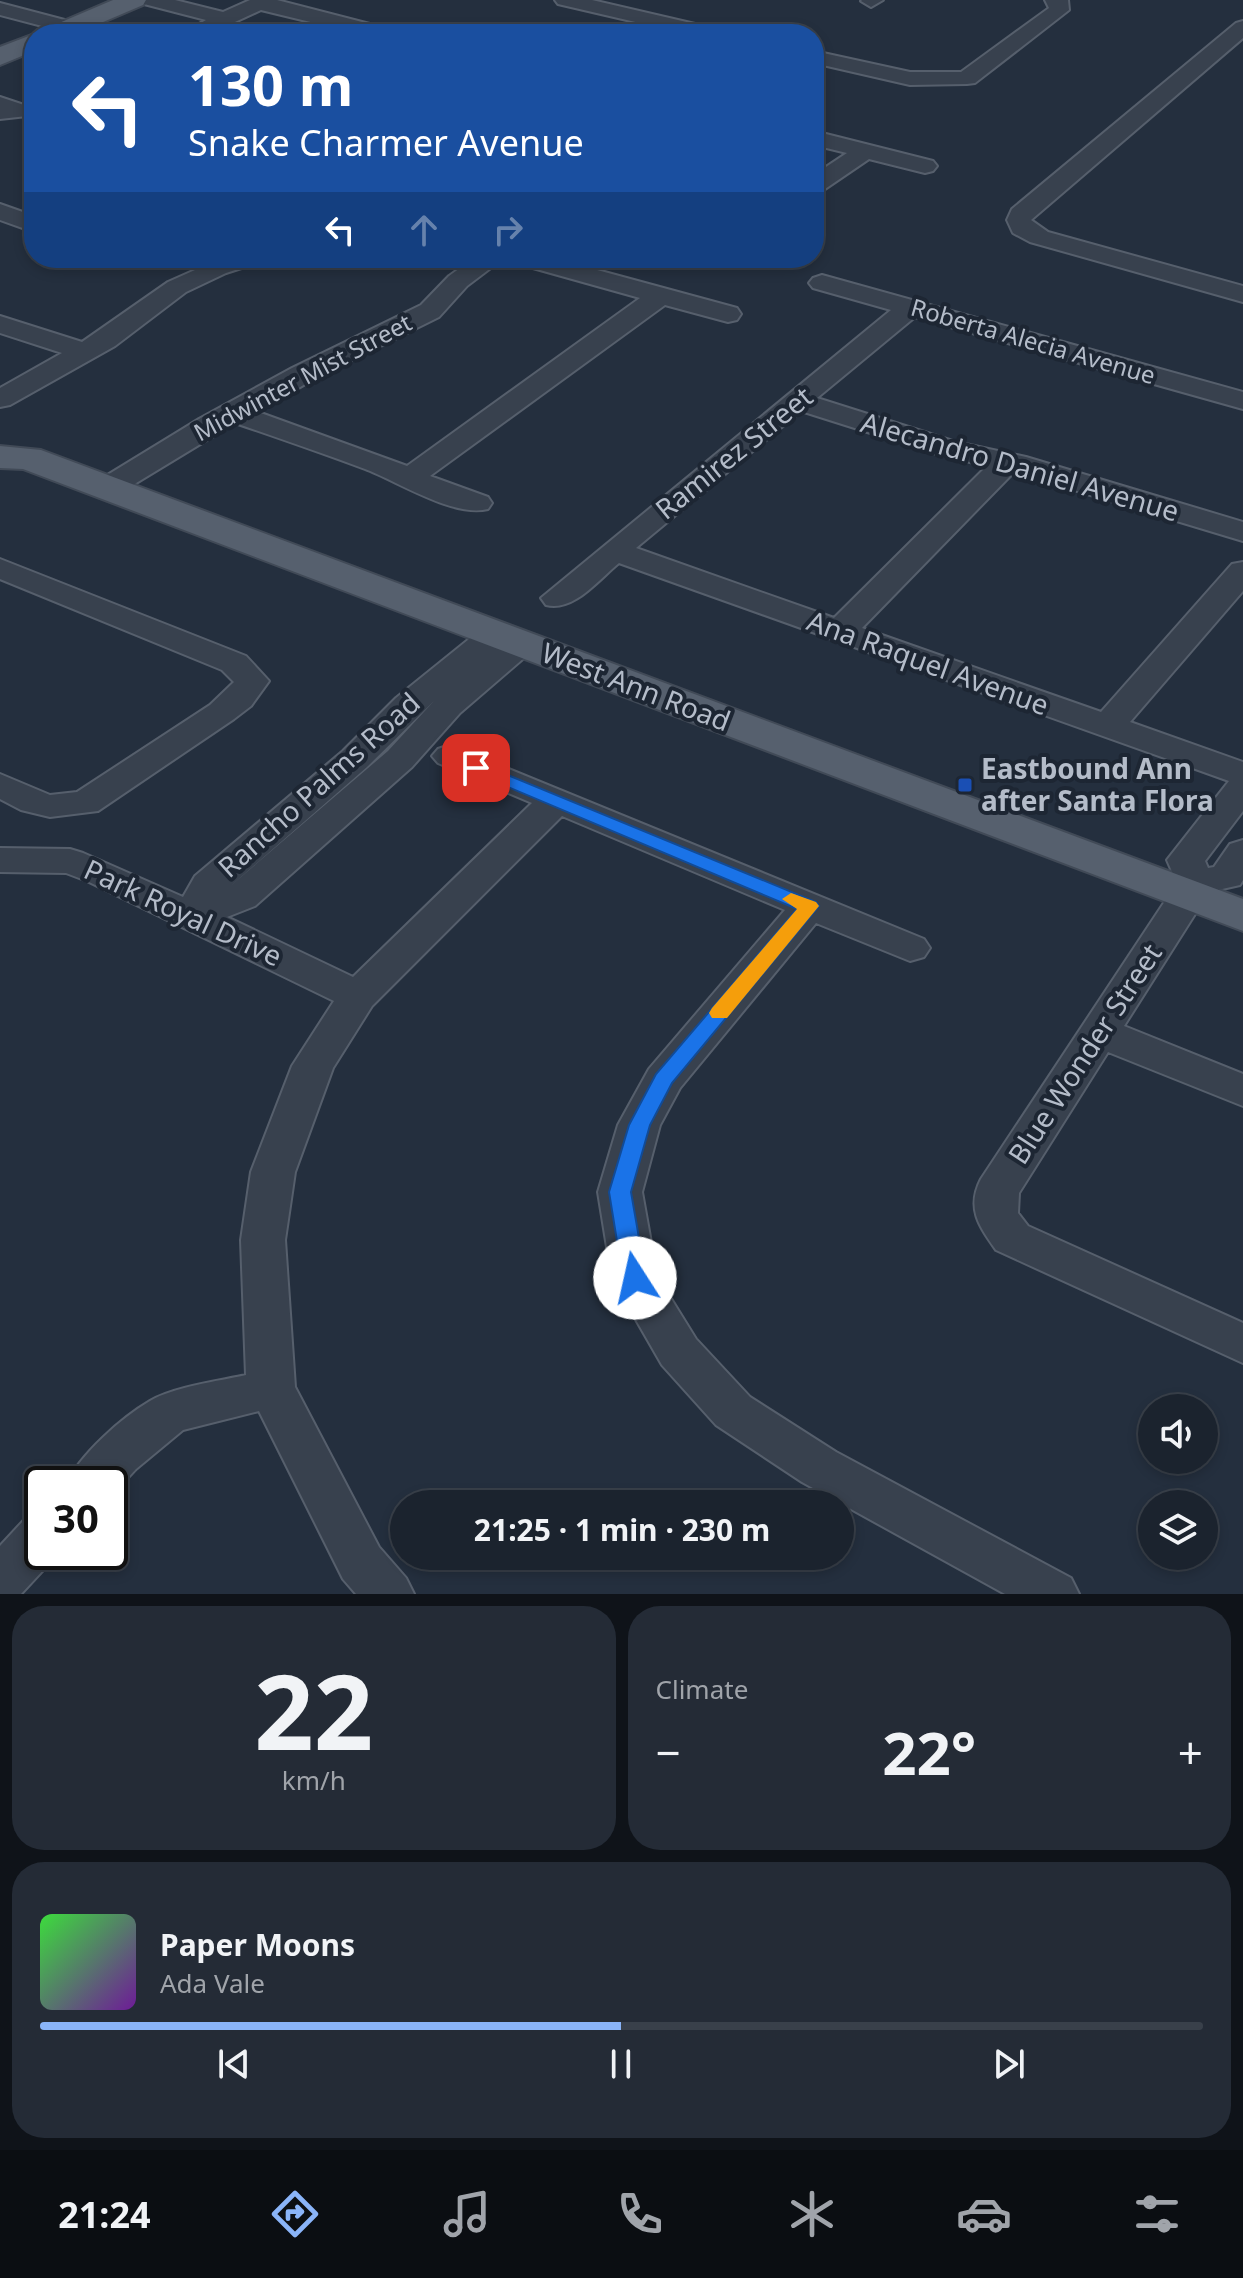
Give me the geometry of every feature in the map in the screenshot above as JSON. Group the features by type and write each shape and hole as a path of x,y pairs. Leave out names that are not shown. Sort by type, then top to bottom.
{"main road":[{"path":"78,24 134,0"},
{"path":"0,57 24,46"},
{"name":"West Ann Road","path":"9,449 509,640 1192,889 1243,916"}],"street":[{"path":"151,0 226,19"},
{"path":"565,0 670,24"},
{"path":"631,15 659,0"},
{"path":"824,59 921,80 949,82 967,78 1059,10 1057,1"},
{"path":"215,24 264,2 348,24"},
{"path":"0,9 42,24"},
{"path":"1243,27 1021,214 1019,220 1022,228 1039,237 1243,294"},
{"path":"824,141 925,166"},
{"path":"824,179 865,151"},
{"path":"0,211 24,221"},
{"path":"199,268 208,272"},
{"path":"7,396 125,327 177,287 219,268"},
{"name":"Midwinter Mist Street","path":"107,488 302,374 430,311 458,281 477,268"},
{"path":"560,268 728,314"},
{"name":"Roberta Alecia Avenue","path":"822,283 1243,401"},
{"path":"409,478 660,296"},
{"name":"Ramirez Street","path":"557,598 910,308"},
{"path":"0,324 85,352"},
{"name":"Alecandro Daniel Avenue","path":"797,401 950,449 1008,461 1243,532"},
{"path":"234,413 379,464 477,503"},
{"path":"839,632 1008,461"},
{"name":"Ana Raquel Avenue","path":"614,551 1243,774"},
{"path":"0,568 234,663 252,681 239,699 222,712 85,803 68,806 34,802 0,785"},
{"path":"1107,727 1243,571"},
{"name":"Rancho Palms Road","path":"193,917 242,897 400,759 509,640"},
{"path":"450,756 910,948"},
{"path":"1243,787 1186,860 1192,889 1227,876 1243,852"},
{"path":"388,1594 361,1563 271,1388 263,1240 273,1172 313,1066 358,996 556,801"},
{"name":"Park Royal Drive","path":"0,860 70,861 100,872 358,996"},
{"name":"Blue Wonder Street","path":"1192,889 997,1191 996,1216 1012,1238 1243,1344"},
{"path":"810,906 664,1079 639,1125 620,1192 635,1278 679,1352 733,1411 819,1467 1053,1594"},
{"path":"1099,1032 1243,1091"},
{"path":"108,1466 168,1414 271,1388"},
{"path":"0,1581 24,1555"}],"slow traffic":[{"path":"720,1013 810,906 791,899"}],"place":[{"name":"Eastbound Ann after Santa Flora","path":"965,785"}],"route":[{"path":"476,768 810,906 664,1079 639,1125 620,1192 635,1278"}]}
